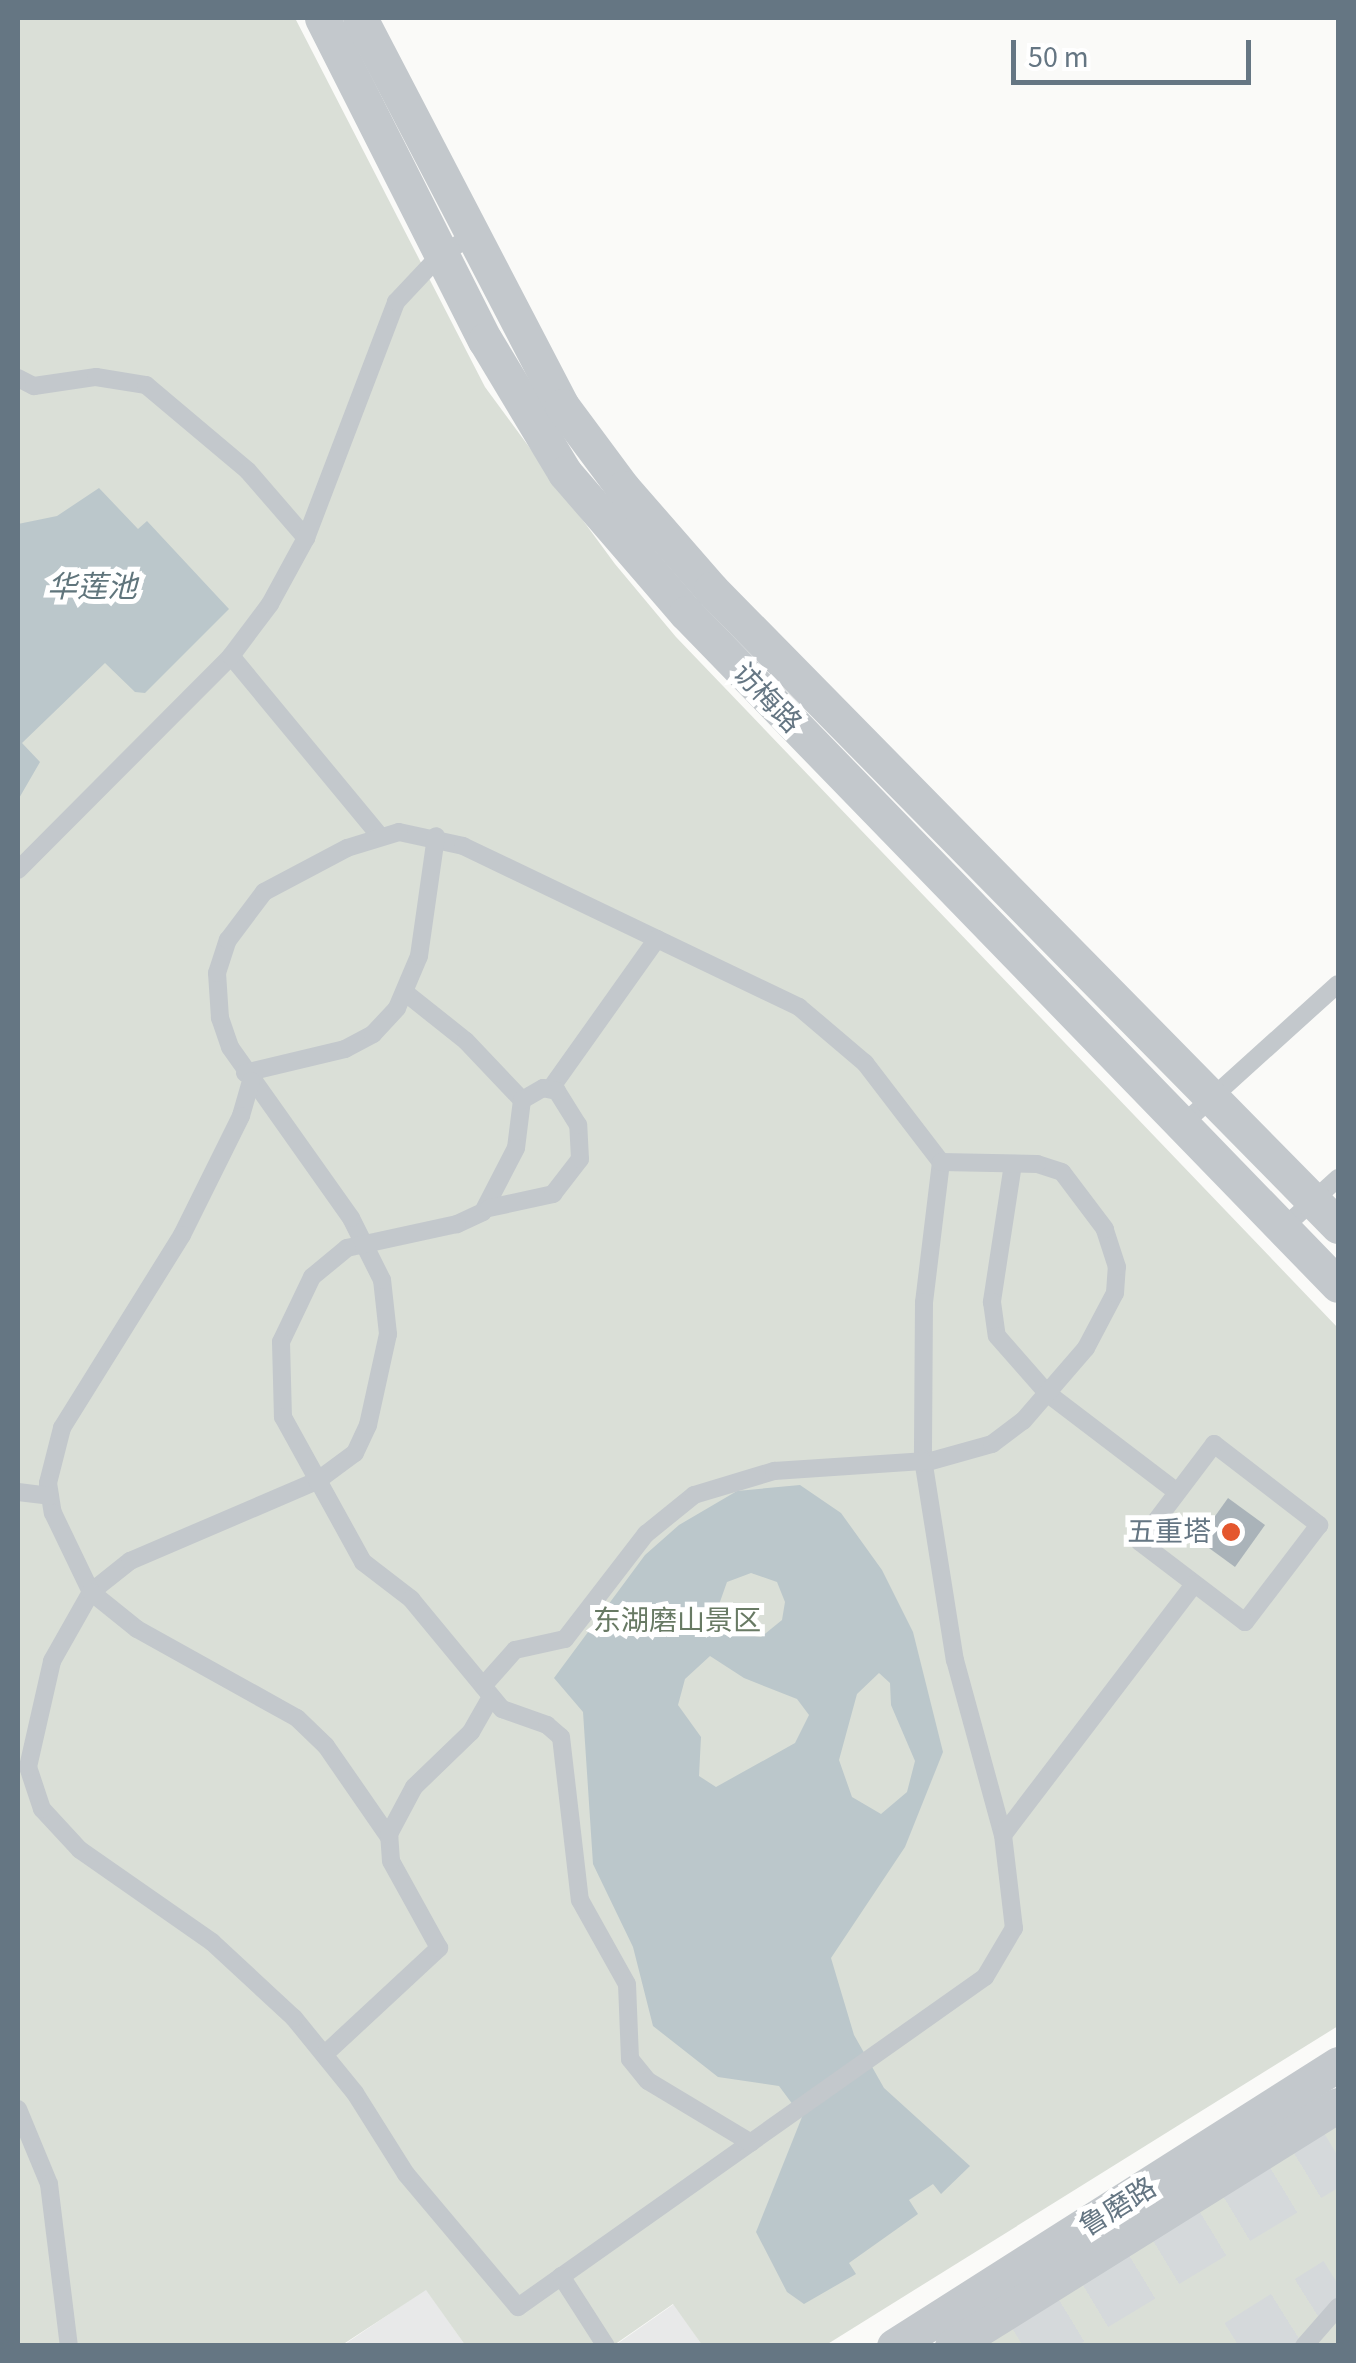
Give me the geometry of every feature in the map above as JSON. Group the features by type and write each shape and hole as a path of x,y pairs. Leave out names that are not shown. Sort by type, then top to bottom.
{"street":[{"name":"访梅路","path":"322,18 546,446 699,601 1213,1094 1326,1189 1338,1226"},
{"name":"访梅路","path":"360,18 562,406 699,601 1338,1285"},
{"name":"鲁磨路","path":"894,2346 1338,2064"},
{"path":"952,2346 1338,2105"}],"lane":[{"path":"18,870 231,656 306,538 396,302 442,253 474,236"},
{"path":"18,378 34,386 96,377 146,385 248,471 306,538"},
{"path":"231,656 379,835"},
{"path":"379,835 436,836 772,991 815,1019 865,1063 941,1162 922,1335 924,1462 955,1660 1003,1835 1012,1936 986,1977 518,2307 406,2174 324,2054 249,1973 80,1850 42,1809 28,1768 30,1739 52,1660 91,1592 130,1561 316,1481 355,1453 385,1355 386,1298 364,1243 248,1077 220,1018 217,973 228,940 264,892 379,835"},
{"path":"248,1077 361,1042 407,994 436,836"},
{"path":"522,1100 551,1088 657,939"},
{"path":"1184,1123 1338,984"},
{"path":"407,994 466,1041 522,1100 520,1133 490,1208"},
{"path":"248,1077 241,1116 182,1236 73,1404 51,1458 50,1496 61,1539 91,1592 137,1628 297,1718 326,1746 388,1837 391,1861 440,1948 324,2054"},
{"path":"551,1088 578,1125 580,1159 554,1194 490,1208 456,1224 364,1243 336,1254 312,1276 281,1342 283,1418 363,1562 411,1598 487,1692 508,1712 555,1730 566,1748 580,1900 627,1984 630,2059 648,2081 751,2142"},
{"path":"388,1837 408,1796 471,1732 487,1692 515,1650 566,1639 646,1534 694,1496 774,1471 924,1462 992,1444 1047,1393 1106,1316 1117,1267 1105,1228 1071,1180 1050,1166 941,1162"},
{"path":"1013,1164 992,1322 1003,1346 1047,1393 1177,1492"},
{"path":"503,1179 515,1202"},
{"path":"1284,1226 1326,1189"},
{"path":"1214,1444 1319,1525 1245,1622 1140,1542 1177,1492 1214,1444"},
{"path":"18,1492 50,1496"},
{"path":"1003,1835 1194,1584"},
{"path":"18,2109 49,2184 69,2346"},
{"path":"561,2276 606,2346"},
{"path":"1304,2346 1338,2307"}],"shaded area":[{"path":"426,2289 465,2345 342,2346"},
{"path":"674,2304 702,2345 614,2346"}],"green space":[{"name":"东湖磨山景区","path":"18,18 295,18 485,387 615,564 676,637 1338,1328 1338,2026 826,2345 702,2345 673,2304 614,2345 465,2345 426,2290 342,2345 18,2345"},
{"path":"1338,2119 1338,2345 979,2346"}],"water":[{"name":"华莲池","path":"99,488 138,529 147,521 229,609 145,693 135,692 105,663 22,743 40,762 18,800 18,524 57,516"},
{"path":"800,1485 841,1513 882,1570 913,1632 943,1752 905,1847 831,1958 854,2035 884,2088 970,2166 941,2194 933,2184 909,2200 918,2214 849,2263 856,2274 804,2304 787,2292 756,2232 802,2117 779,2086 718,2077 653,2026 633,1947 593,1864 583,1712 554,1678 645,1555 679,1525 737,1491","holes":["751,1573 777,1582 785,1602 782,1620 761,1637 735,1633 716,1613 727,1582","710,1656 744,1678 797,1699 809,1715 795,1743 716,1787 699,1776 701,1737 678,1705 685,1679","879,1673 890,1683 891,1705 915,1761 907,1792 881,1814 852,1797 839,1760 857,1694"]}],"building":[{"name":"五重塔","path":"1228,1498 1265,1525 1235,1567 1198,1540"}],"tunnel":[{"path":"1023,2346 1338,2155"},
{"path":"1239,2346 1338,2284"}],"place":[{"name":"五重塔","path":"1231,1532"}]}
